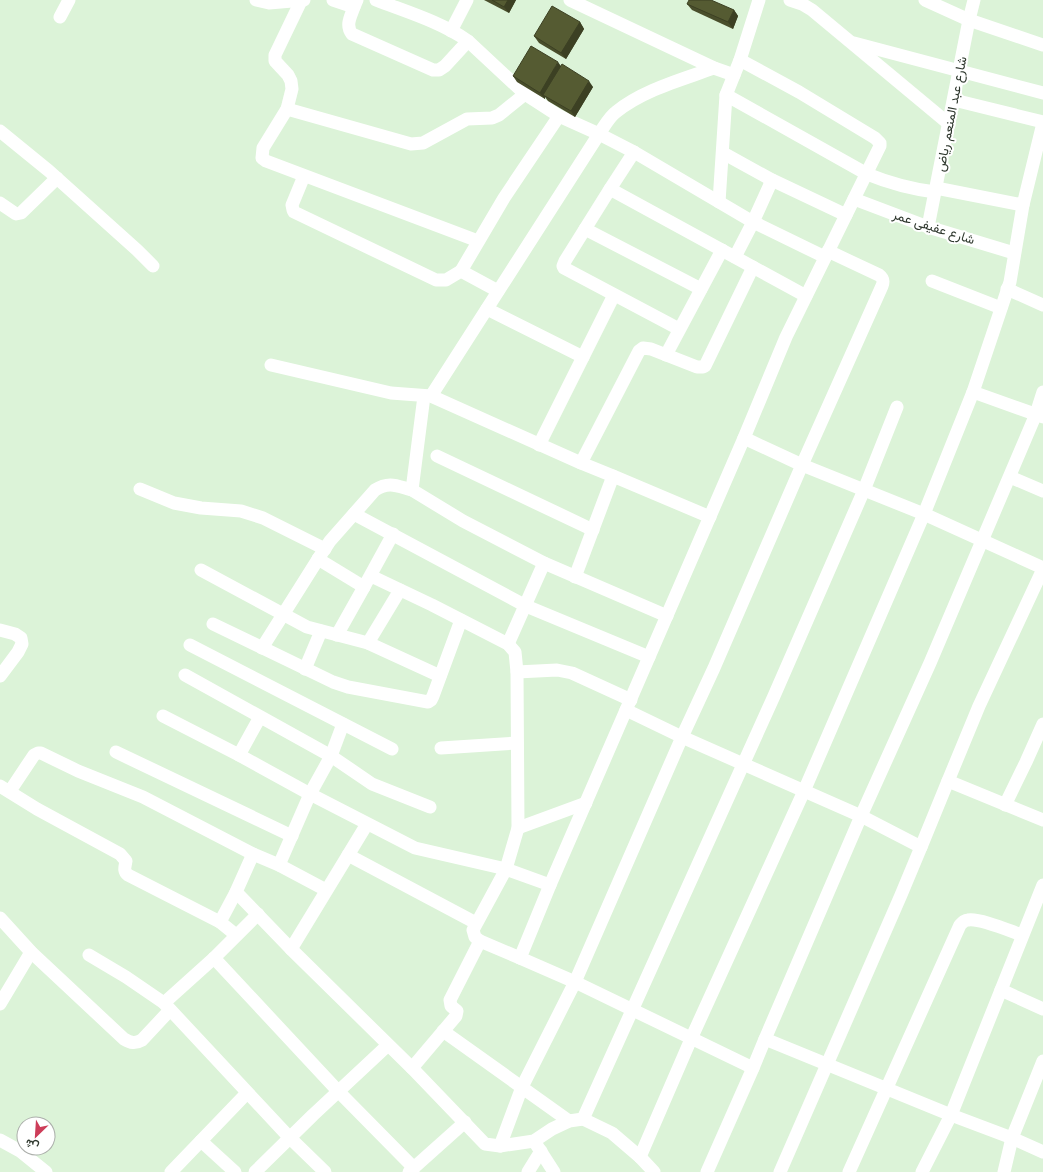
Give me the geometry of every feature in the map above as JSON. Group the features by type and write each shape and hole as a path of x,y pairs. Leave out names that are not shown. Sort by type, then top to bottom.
{"street":[{"path":"60,18 69,0"},
{"path":"256,0 269,3 302,0"},
{"path":"302,0 275,55 275,61 288,75 291,81 292,89 287,110 263,148 262,158 266,162 478,241"},
{"path":"333,0 355,3 348,24 348,29 352,34 432,70 439,70 445,66 468,41"},
{"path":"376,0 451,31 468,41 525,94 559,116 634,152 754,222 879,275 883,281 575,982 522,1087 500,1146"},
{"path":"451,31 467,0"},
{"path":"570,0 714,68 734,75"},
{"path":"719,202 726,95 740,60 759,0"},
{"path":"790,0 807,7 949,124"},
{"path":"925,0 969,20 1043,45"},
{"name":"شارع عبد المنعم رياض","path":"928,227 974,0"},
{"path":"850,42 1043,93"},
{"path":"520,958 786,337 880,146 878,140 805,96 740,60"},
{"path":"412,490 428,396 498,291 599,134 615,113 632,102 669,84 714,68"},
{"path":"287,110 411,144 423,143 467,119 492,118 499,115 525,94"},
{"path":"726,95 867,174 889,183 912,189 936,190 1023,205"},
{"path":"640,1156 691,1039 804,791 924,514 973,392 1010,282 1023,205 1043,122 954,100"},
{"path":"304,176 292,204 294,212 436,280 446,280 461,271 504,198 559,116"},
{"path":"0,131 58,178 153,266"},
{"path":"634,152 563,266 564,268 679,329"},
{"path":"723,153 772,180 846,215"},
{"path":"0,203 16,214 21,214 58,178"},
{"path":"735,257 754,222 772,180"},
{"path":"610,189 806,296"},
{"name":"شارع عفيفى عمر","path":"854,200 928,227 1014,252"},
{"path":"585,229 701,289"},
{"path":"666,355 722,250"},
{"path":"581,464 639,351 646,348 697,367 705,366 753,267"},
{"path":"461,271 498,291"},
{"path":"932,282 1001,308"},
{"path":"1007,289 1043,305"},
{"path":"539,445 614,295"},
{"path":"486,309 583,357"},
{"path":"271,365 391,394 428,396 581,464 710,517"},
{"path":"973,392 1040,415"},
{"path":"707,1172 766,1039 861,816 930,663 1010,476 1040,415 1043,392"},
{"path":"582,1119 744,764 864,490 897,407"},
{"path":"744,438 802,465 924,514 1043,569 980,706 901,895 780,1172"},
{"path":"437,456 593,530"},
{"path":"575,577 613,476"},
{"path":"1010,476 1043,491"},
{"path":"262,648 321,554 375,490 390,484 412,490 464,521 544,563 667,616"},
{"path":"140,489 174,503 201,508 241,511 263,518 367,582 400,590 508,644 515,652 517,672 518,828 506,869 476,923 473,934 480,941 575,982 753,1068"},
{"path":"354,514 526,606 649,657"},
{"path":"337,635 393,534"},
{"path":"508,644 544,563"},
{"path":"201,570 306,627 368,644 440,676"},
{"path":"368,644 400,590"},
{"path":"213,624 333,682 348,687 428,702 431,700 461,620"},
{"path":"0,630 15,634 21,638 22,644 18,652 0,676"},
{"path":"305,669 321,631"},
{"path":"190,645 392,749"},
{"path":"517,672 557,670 572,673 682,737 861,816 921,847"},
{"path":"185,676 331,756 372,784 430,807"},
{"path":"163,716 414,848 506,869 550,885"},
{"path":"239,755 260,717"},
{"path":"279,865 310,794 331,756 343,724"},
{"path":"1004,805 1043,724"},
{"path":"441,748 517,743"},
{"path":"116,752 292,836"},
{"path":"236,934 220,922 128,875 124,869 126,861 120,854 37,809 5,789 34,755 41,753 78,771 149,800 326,890"},
{"path":"948,781 1043,820"},
{"path":"518,828 586,803"},
{"path":"291,949 367,824"},
{"path":"220,922 236,892 253,854"},
{"path":"348,855 476,923"},
{"path":"922,1172 951,1115 1043,885"},
{"path":"236,892 291,949 412,1068 485,1144 500,1146 537,1146"},
{"path":"0,918 32,952 124,1039 130,1043 136,1043 142,1040 167,1006 236,934 258,914"},
{"path":"849,1172 960,925 964,921 969,920 980,921 1022,935"},
{"path":"412,1068 457,1014 456,1010 451,1006 450,1000 480,941"},
{"path":"0,1004 32,952"},
{"path":"89,955 126,977 167,1006 247,1093 325,1172"},
{"path":"214,958 412,1170 465,1122"},
{"path":"1000,990 1043,1009"},
{"path":"443,1031 569,1121"},
{"path":"766,1039 951,1115 1012,1138 1043,1152"},
{"path":"255,1172 338,1091 388,1045"},
{"path":"1004,1172 1012,1138 1043,1061"},
{"path":"171,1172 247,1093"},
{"path":"528,1172 537,1146 552,1129 569,1121 582,1119 612,1133 640,1156 654,1172"},
{"path":"0,1140 20,1151 46,1172"},
{"path":"201,1141 235,1172"},
{"path":"537,1146 554,1172"}],"building":[{"path":"492,0 508,0 504,7"},
{"path":"689,0 711,0 734,10 728,22 687,4"},
{"path":"552,6 580,22 561,53 534,36"},
{"path":"531,46 558,62 540,93 513,76"},
{"path":"562,64 589,81 571,111 543,95"}]}
